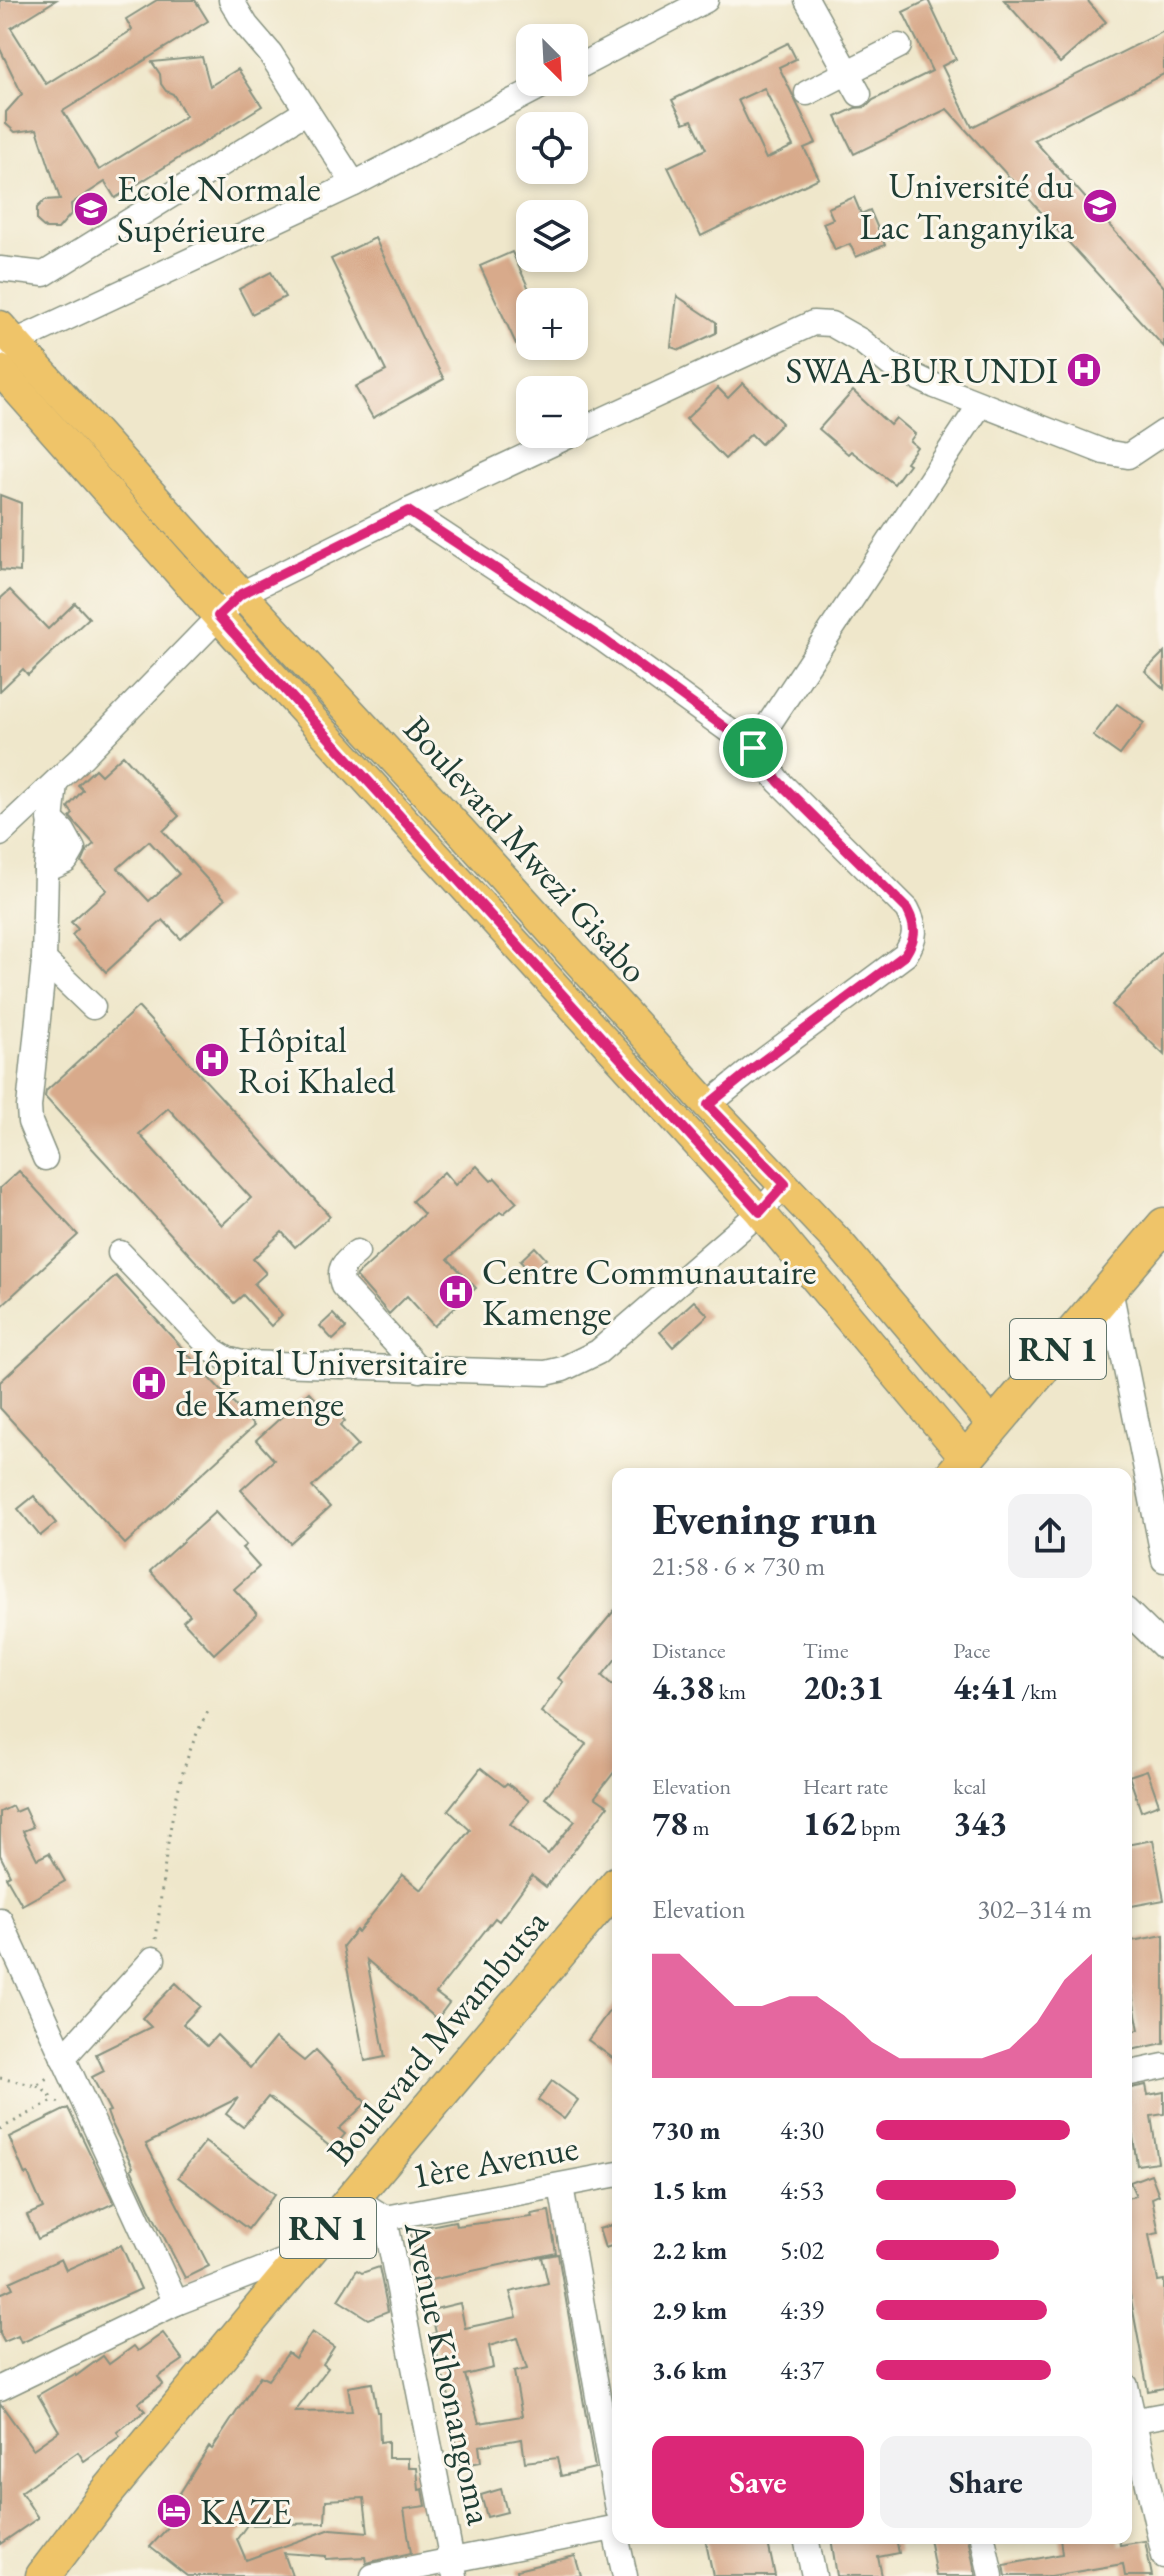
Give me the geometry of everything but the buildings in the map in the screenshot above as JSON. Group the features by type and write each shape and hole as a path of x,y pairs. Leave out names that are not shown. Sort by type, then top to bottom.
{"highway":[{"name":"RN 1","path":"969,1468 993,1425 1164,1225"},
{"name":"Boulevard Mwambutsa","path":"43,2576 104,2496 612,1890"}],"main road":[{"name":"Boulevard Mwezi Gisabo","path":"5,339 460,830 708,1105 839,1243 993,1425"},
{"name":"Boulevard Mwezi Gisabo","path":"0,370 218,616 760,1212 967,1468"},
{"path":"435,854 460,830"}],"street":[{"path":"231,0 246,25 270,53 354,184"},
{"path":"588,62 706,0"},
{"path":"807,0 859,94"},
{"path":"807,93 899,46"},
{"path":"5,339 354,184 522,96"},
{"path":"0,269 44,274 307,111"},
{"path":"588,427 813,323 831,324 861,341 891,365 980,405 1104,452 1128,456 1161,440"},
{"path":"753,748 980,405"},
{"path":"0,834 55,783 241,594 543,448"},
{"path":"408,511 604,640 753,748 779,782 907,909 915,925 914,941 905,955 708,1105"},
{"path":"45,1158 30,1122 29,1107 44,960 46,870 66,861 73,849 63,831 50,819 55,783"},
{"path":"44,960 93,1007"},
{"path":"120,1253 214,1351 227,1359 242,1363 546,1373 598,1352 760,1212 785,1184"},
{"path":"357,1252 342,1264 340,1276 343,1286 420,1370"},
{"path":"1110,1289 1155,1462 1164,1560"},
{"path":"1132,1616 1164,1647"},
{"path":"0,1920 176,2303"},
{"path":"64,2060 153,1959"},
{"path":"1132,2073 1164,2066"},
{"name":"1ère Avenue","path":"385,2218 612,2175"},
{"path":"561,2186 612,2491"},
{"name":"Avenue Kibonangoma","path":"354,2198 385,2218 453,2567"},
{"path":"0,2388 176,2303 308,2252"},
{"path":"1132,2422 1164,2415"},
{"path":"1132,2430 1164,2556"},
{"path":"373,2576 453,2567 612,2522"},
{"path":"620,2544 625,2576"},
{"path":"807,2544 814,2576"},
{"path":"984,2544 991,2576"}],"path":[{"path":"153,1959 170,1826 195,1733 209,1710"},
{"path":"37,2086 64,2060"},
{"path":"0,2078 37,2086 48,2093 53,2101"},
{"path":"0,2129 53,2101 84,2103"}],"place":[{"name":"Université du Lac Tanganyika","path":"1100,206"},
{"name":"Ecole Normale Supérieure","path":"91,209"},
{"name":"SWAA-BURUNDI","path":"1084,370"},
{"name":"Hôpital Roi Khaled","path":"212,1060"},
{"name":"Centre Communautaire Kamenge","path":"456,1292"},
{"name":"Hôpital Universitaire de Kamenge","path":"149,1383"},
{"name":"KAZE","path":"174,2511"}],"route":[{"path":"408,511 604,640 753,748 779,782 907,909 915,925 914,941 905,955 708,1105 785,1184 760,1212 218,616 241,594 408,511"}]}
